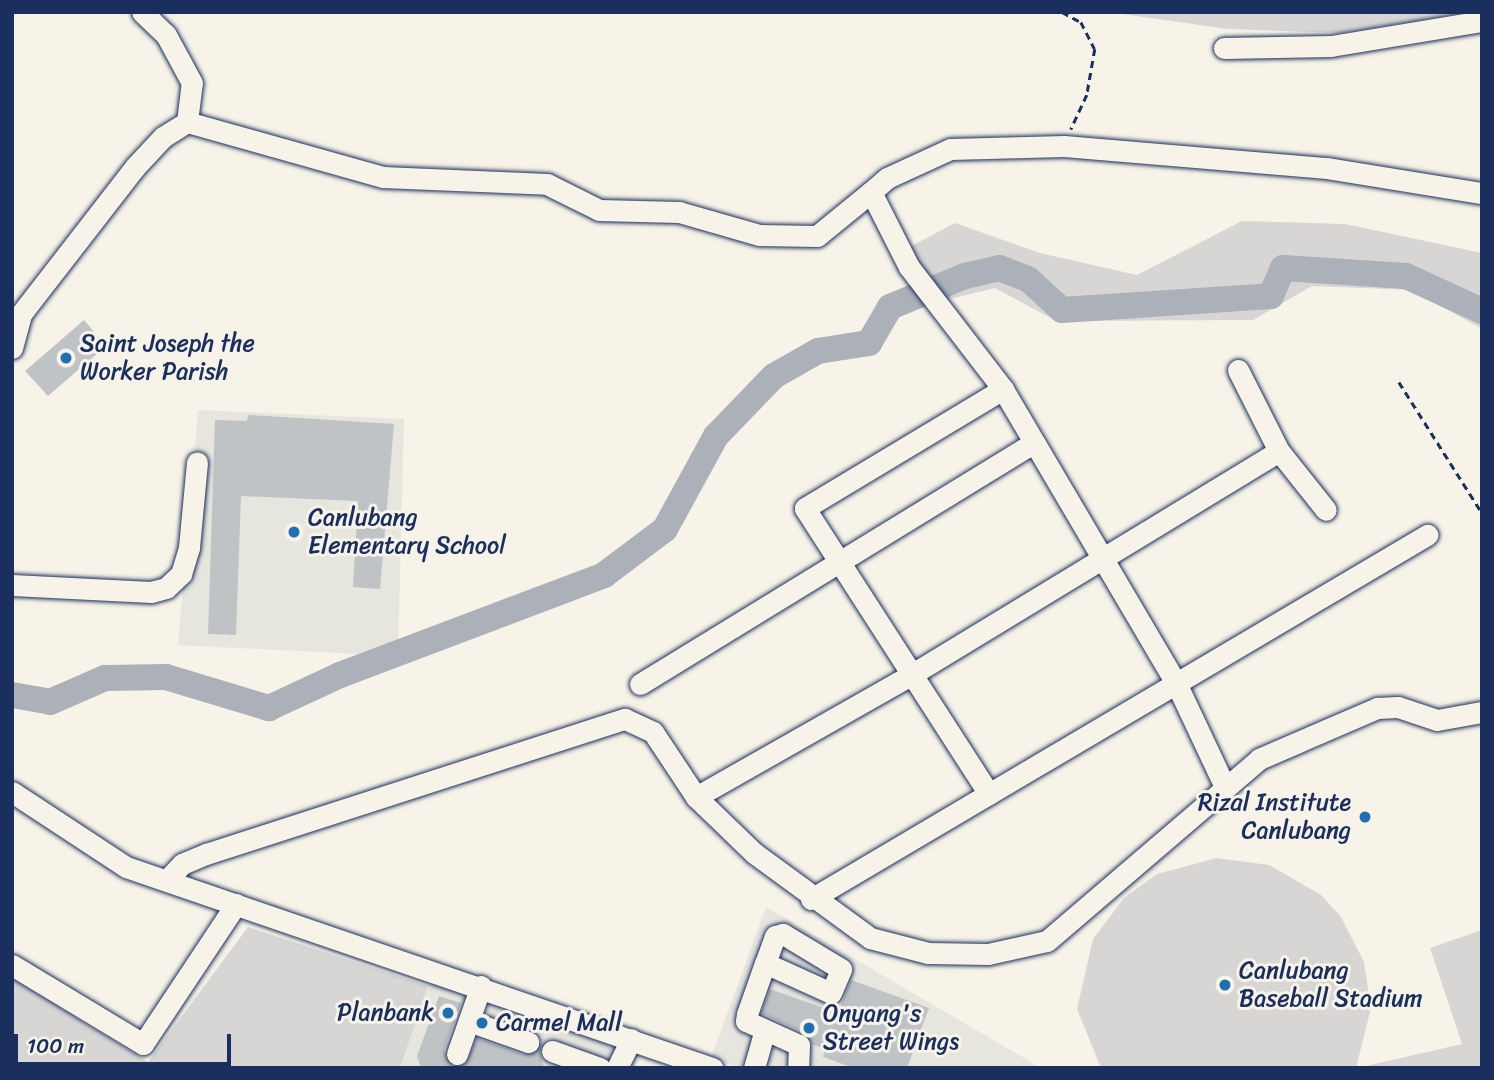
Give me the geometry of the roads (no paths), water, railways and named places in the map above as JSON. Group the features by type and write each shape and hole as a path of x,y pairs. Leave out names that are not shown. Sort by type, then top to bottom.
{"street":[{"path":"142,12 166,35 192,83 187,122"},
{"path":"1224,48 1331,46 1482,22"},
{"path":"12,348 17,313 135,167 163,137 187,122 383,177 547,184 599,210 679,212 759,235 817,236 887,178 950,149 1064,146 1327,169 1482,193"},
{"path":"872,192 909,267 933,302 1003,389 1100,561 1176,684 1225,787"},
{"path":"1238,370 1279,451 1326,510"},
{"path":"989,794 914,673 804,508 1003,389"},
{"path":"640,684 1034,443"},
{"path":"696,797 914,673 1279,451"},
{"path":"12,585 151,592 166,588 181,574 189,547 197,462"},
{"path":"811,899 1427,535"},
{"path":"168,879 182,864 206,854 625,719 653,732 696,797 811,899 870,938 928,953 988,954 1047,941 1259,759 1377,708 1398,707 1437,720 1482,712"},
{"path":"12,792 126,867 481,986 712,1068"},
{"path":"12,965 143,1044 236,904"},
{"path":"765,963 746,1018 749,1026 799,1045 798,1068"},
{"path":"455,1062 481,986"},
{"path":"469,1021 528,1042"},
{"path":"754,1068 764,1032"},
{"path":"617,1068 631,1039"},
{"path":"552,1051 600,1068"}],"waterway":[{"path":"12,695 50,702 105,678 166,677 269,708 340,675 604,575 665,529 716,436 774,376 818,351 869,343 890,307 965,276 999,268 1028,279 1062,310 1271,296 1283,268 1406,276 1482,311"}],"place":[{"name":"Saint Joseph the Worker Parish","path":"66,358"},
{"name":"Canlubang Elementary School","path":"294,532"},
{"name":"Rizal Institute Canlubang","path":"1365,817"},
{"name":"Canlubang Baseball Stadium","path":"1225,985"},
{"name":"Planbank","path":"448,1013"},
{"name":"Carmel Mall","path":"482,1023"},
{"name":"Onyang's Street Wings","path":"809,1028"}]}
